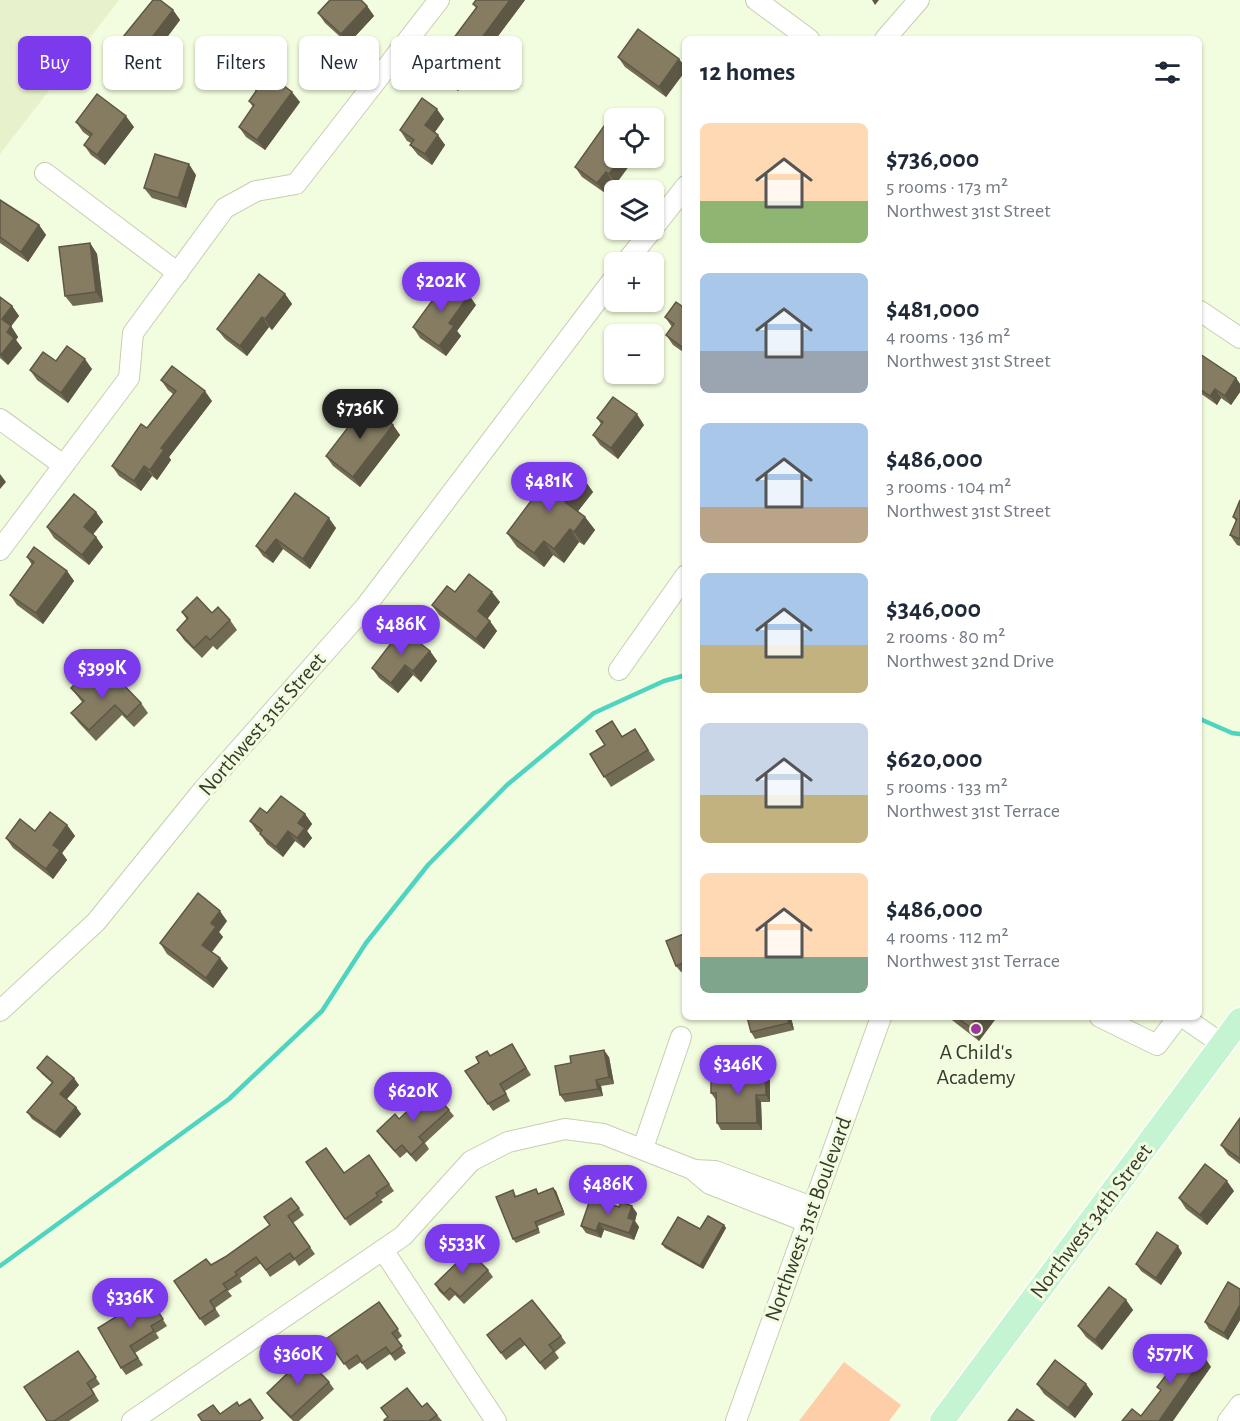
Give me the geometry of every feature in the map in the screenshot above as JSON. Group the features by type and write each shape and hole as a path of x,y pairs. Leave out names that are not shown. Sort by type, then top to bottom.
{"main road":[{"name":"Northwest 34th Street","path":"942,1421 1233,1036"}],"street":[{"path":"756,0 801,36"},
{"path":"0,550 129,378 133,333 225,208 256,191 296,184 431,3"},
{"path":"888,36 914,7"},
{"path":"903,36 914,7"},
{"path":"45,173 178,273"},
{"path":"664,214 682,191"},
{"path":"634,252 643,240"},
{"name":"Northwest 31st Street","path":"0,1011 96,922 203,790 366,606 604,292"},
{"path":"1202,312 1240,339"},
{"path":"0,419 63,465"},
{"path":"619,670 682,580"},
{"name":"Northwest 31st Boulevard","path":"736,1421 880,1020"},
{"path":"1106,1020 1157,1045 1176,1020"},
{"path":"1191,1020 1233,1036"},
{"path":"643,1148 681,1037"},
{"path":"132,1421 404,1236 471,1161 508,1142 565,1129 603,1134 692,1169 715,1172 809,1214"},
{"path":"383,1250 496,1421"},
{"path":"1228,1421 1240,1405"}],"shaded area":[{"path":"0,0 119,0 91,36 18,36 18,90 49,90 0,154"},
{"path":"844,1362 901,1405 889,1421 799,1421"}],"building":[{"path":"153,0 160,0 173,10 153,36 124,36"},
{"path":"330,0 361,0 367,6 341,34 318,13"},
{"path":"476,0 510,0 483,36 455,36 477,7 473,4"},
{"path":"638,29 679,59 659,87 618,57"},
{"path":"287,88 292,92 257,140 239,127 254,105 249,101 257,90"},
{"path":"97,94 126,116 97,155 84,145 92,134 76,122"},
{"path":"422,98 437,109 425,125 438,135 425,154 410,145 414,140 400,130"},
{"path":"604,126 604,168 614,168 609,174 606,172 597,183 575,167"},
{"path":"155,154 189,164 178,198 144,188"},
{"path":"0,200 39,225 21,252 0,237"},
{"path":"90,243 96,292 65,296 59,247"},
{"path":"259,274 285,294 265,319 262,317 240,346 217,329"},
{"path":"448,279 469,295 449,323 454,326 439,346 413,327"},
{"path":"0,297 12,306 2,319 11,326 7,332 14,338 1,355 0,354"},
{"path":"676,302 682,306 682,347 666,335 674,324 665,317"},
{"path":"67,346 85,359 61,393 30,370 43,352 56,361"},
{"path":"1202,355 1236,378 1225,396 1215,389 1210,396 1202,390"},
{"path":"172,366 205,391 161,448 164,450 150,470 144,466 134,481 112,466 141,424 147,428 176,391 161,380"},
{"path":"613,397 637,414 611,448 593,435 603,422 597,418"},
{"path":"366,404 393,425 353,477 326,456"},
{"path":"565,464 583,478 565,502 585,517 574,532 570,529 554,549 544,541 534,553 507,533 546,481 550,484"},
{"path":"295,493 329,518 303,559 276,539 265,553 256,546"},
{"path":"74,494 96,512 84,527 96,537 82,555 47,527"},
{"path":"1240,500 1240,539 1230,535 1237,519 1233,517"},
{"path":"34,547 67,571 36,613 10,595 34,562 27,557"},
{"path":"469,574 492,592 478,611 490,621 476,639 432,605 447,586 455,592"},
{"path":"197,597 212,613 218,607 230,620 210,640 206,636 194,648 177,630 188,618 182,612"},
{"path":"402,629 430,651 413,671 405,665 391,683 372,668"},
{"path":"84,675 99,690 114,675 141,703 127,717 115,705 89,730 71,713 84,701 71,688"},
{"path":"612,721 622,737 635,729 648,750 604,777 590,754 605,745 596,731"},
{"path":"281,796 305,814 298,823 305,828 297,838 288,831 276,847 260,834 262,830 250,821 260,808 267,813"},
{"path":"50,812 67,825 53,845 60,850 46,869 6,838 20,819 35,831"},
{"path":"198,893 220,911 211,923 216,927 202,945 220,958 206,978 160,943"},
{"path":"682,935 682,964 676,966 666,941"},
{"path":"748,1020 788,1020 789,1023 751,1032"},
{"path":"960,1020 975,1020 970,1027"},
{"path":"512,1044 526,1068 500,1084 506,1094 488,1104 465,1071 479,1063 476,1057 487,1051 490,1056"},
{"path":"604,1050 609,1077 596,1080 598,1089 560,1095 555,1066 571,1063 570,1056"},
{"path":"47,1056 74,1078 60,1094 76,1107 55,1132 27,1112 53,1082 37,1068"},
{"path":"765,1073 766,1095 756,1095 757,1123 717,1123 716,1093 711,1093 711,1074"},
{"path":"431,1089 449,1110 419,1137 424,1142 411,1155 402,1145 395,1151 377,1131 395,1114 399,1119"},
{"path":"1240,1118 1240,1159 1221,1145"},
{"path":"326,1148 344,1173 369,1155 389,1184 376,1193 378,1196 345,1219 306,1162"},
{"path":"1205,1164 1227,1181 1200,1215 1179,1198"},
{"path":"553,1188 563,1211 535,1222 538,1229 513,1239 496,1197 513,1190 515,1197 536,1189 538,1194"},
{"path":"591,1197 619,1207 621,1202 632,1206 628,1218 634,1220 629,1233 599,1223 596,1231 581,1226"},
{"path":"291,1198 299,1208 288,1216 310,1247 294,1259 290,1253 266,1270 256,1257 235,1272 237,1275 223,1284 227,1289 210,1301 215,1309 200,1319 174,1281 206,1259 211,1265 225,1257 270,1225 264,1217"},
{"path":"708,1216 724,1225 700,1266 662,1244 678,1217 700,1229"},
{"path":"1157,1232 1178,1246 1156,1278 1136,1264"},
{"path":"469,1251 488,1270 460,1297 450,1288 444,1294 435,1284"},
{"path":"1228,1282 1240,1289 1240,1305 1224,1333 1205,1322"},
{"path":"1109,1287 1126,1300 1095,1340 1078,1326"},
{"path":"148,1296 163,1319 151,1326 154,1331 130,1346 138,1358 121,1368 98,1328 119,1315 117,1312"},
{"path":"532,1300 561,1336 549,1345 554,1351 540,1363 520,1338 501,1353 487,1335"},
{"path":"379,1302 398,1329 392,1333 402,1346 391,1354 386,1347 362,1363 357,1355 344,1364 326,1339"},
{"path":"1188,1344 1204,1356 1159,1421 1122,1421 1132,1409 1141,1416 1161,1390 1157,1387 1171,1369 1165,1364 1172,1355 1177,1358"},
{"path":"78,1351 96,1377 87,1383 94,1394 54,1421 47,1421 24,1387"},
{"path":"304,1356 329,1382 291,1417 267,1393 287,1374 282,1368 291,1359 296,1365"},
{"path":"1055,1360 1086,1384 1068,1408 1037,1384"},
{"path":"407,1388 422,1407 427,1403 437,1415 429,1421 385,1421 388,1417 381,1408"},
{"path":"250,1399 263,1418 259,1421 202,1421 198,1415 213,1405 220,1414 237,1402 239,1406"},
{"path":"1017,1409 1034,1421 1008,1421"}],"waterway":[{"path":"0,1266 229,1099 322,1011 366,943 428,865 507,785 594,713 664,681 682,676"},
{"path":"1202,720 1232,733 1240,734"}],"place":[{"name":"A Child's Academy","path":"976,1029"}]}
